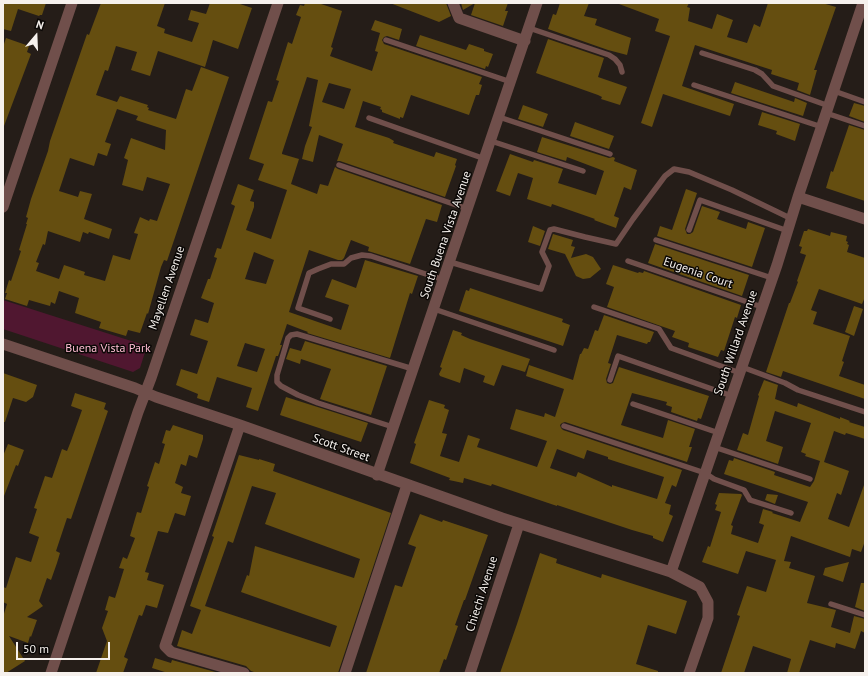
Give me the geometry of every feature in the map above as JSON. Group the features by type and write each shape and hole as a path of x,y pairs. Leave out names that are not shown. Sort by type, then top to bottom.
{"street":[{"path":"3,207 72,3"},
{"name":"Mayellen Avenue","path":"51,673 138,412 278,3"},
{"path":"453,3 459,18 525,41"},
{"name":"South Buena Vista Avenue","path":"377,475 537,3"},
{"name":"South Willard Avenue","path":"671,572 741,370 834,91 862,19 863,3"},
{"path":"798,197 865,219"},
{"name":"Scott Street","path":"3,344 135,388 377,475 519,524 671,572"},
{"path":"240,425 165,646 171,652 244,673"},
{"path":"345,673 407,485"},
{"name":"Chiechi Avenue","path":"470,673 519,524"},
{"path":"671,572 700,587 708,602 708,618 689,673"}],"lane":[{"path":"529,28 609,55 620,65 622,72"},
{"path":"386,40 511,82"},
{"path":"702,52 755,70 762,74 773,86 865,126"},
{"path":"694,84 822,127"},
{"path":"834,91 865,102"},
{"path":"499,117 610,154"},
{"path":"369,118 485,160"},
{"path":"491,141 583,171"},
{"path":"340,165 468,209"},
{"path":"450,262 541,289 549,266 542,252 550,230 554,229 585,238 616,244 632,219 665,176 674,168 689,172 725,187 792,219"},
{"path":"689,230 700,200 788,231"},
{"path":"656,240 772,278"},
{"path":"330,319 298,308 309,273 325,266 332,264 344,264 351,258 362,255 371,256 444,280"},
{"name":"Eugenia Court","path":"628,261 762,307"},
{"path":"594,307 659,329 671,348 785,383 798,390 864,412"},
{"path":"434,309 554,350"},
{"path":"393,427 318,403 281,386 277,382 277,375 288,338 291,335 297,334 414,369"},
{"path":"610,380 618,356 732,396"},
{"path":"633,404 719,433"},
{"path":"564,426 705,473 714,479 744,490 750,500 791,513"},
{"path":"714,447 810,479"},
{"path":"832,604 865,615"}],"green space":[{"name":"Buena Vista Park","path":"3,300 147,346 140,368 133,372 3,329"}],"building":[{"path":"3,3 46,3 42,15 39,16 18,9 11,31 3,29"},
{"path":"101,3 165,3 157,26 165,29 164,33 192,42 199,23 188,20 191,10 206,14 210,3 237,3 252,8 238,49 213,40 205,67 158,51 150,76 131,70 137,52 116,46 108,71 105,70 96,95 117,102 120,96 148,105 148,110 176,119 186,89 192,91 201,67 229,77 167,261 164,260 161,267 148,314 147,313 140,333 128,330 126,336 99,328 101,322 75,313 79,298 59,291 55,304 51,302 50,306 29,300 27,306 5,299 7,293 5,293 9,280 11,281 21,251 19,250 27,224 28,218 26,217 31,199 87,34 89,35","holes":["117,109 138,116 136,120 166,130 165,150 131,138 124,158 128,160 122,185 143,191 147,177 170,184 157,221 150,219 149,221 140,217 134,233 138,234 130,260 113,255 105,281 84,275 85,272 64,265 59,279 36,271 39,263 36,262 43,244 45,245 48,231 80,242 83,232 88,234 89,232 109,239 112,229 84,219 92,194 80,191 78,197 59,191 70,158 94,166 98,153 107,156 111,144 105,142"]},
{"path":"305,3 318,3 342,11 331,47 333,48 330,56 372,71 378,52 375,51 380,33 371,30 375,20 402,29 399,40 387,36 382,40 384,44 482,77 479,84 482,85 479,95 476,95 469,115 411,95 403,118 400,117 400,119 382,112 380,109 381,107 363,101 355,127 389,138 394,141 393,143 434,157 436,152 457,159 445,197 337,161 343,144 319,135 313,162 302,159 312,127 309,126 318,80 307,77 282,153 299,159 291,184 317,194 320,184 328,186 335,167 442,205 437,222 426,219 410,264 368,251 369,247 351,240 342,260 309,250 289,312 341,330 349,305 325,297 332,279 356,288 365,260 418,276 412,294 410,293 390,358 307,333 308,332 287,324 280,345 282,345 278,356 276,356 258,411 246,407 252,388 217,377 209,402 197,398 198,394 176,385 181,369 197,374 208,341 190,335 195,319 208,323 214,303 201,298 208,279 210,279 217,258 214,257 217,248 221,249 235,206 231,204 238,184 254,190 250,201 254,202 254,207 246,230 271,239 287,190 258,180 264,164 249,159 268,101 272,102 279,81 276,80 288,42 292,44 301,17 296,15 300,5 304,6","holes":["329,83 351,89 344,109 322,102","254,252 274,260 266,284 245,279","245,343 265,349 257,372 237,366"]},
{"path":"390,3 446,3 451,16 439,22"},
{"path":"461,3 475,3 463,10"},
{"path":"475,3 508,3 505,11 508,11 503,26 471,15"},
{"path":"560,3 589,3 584,16 597,19 595,25 631,38 627,55 548,29 553,14 556,15"},
{"path":"619,3 689,3 687,7 690,8 688,21 712,29 717,14 733,20 727,37 747,43 754,24 760,27 768,3 822,3 836,7 814,70 817,70 810,95 797,90 799,83 771,74 772,70 695,45 682,86 734,104 730,116 663,94 652,127 641,123 670,36 655,31 659,19"},
{"path":"420,35 466,50 469,44 493,54 488,67 486,66 485,69 416,46"},
{"path":"6,38 29,46 27,52 31,54 3,126 3,47"},
{"path":"548,39 604,58 598,77 627,87 620,105 601,99 602,97 598,95 536,73"},
{"path":"735,82 794,102 795,98 807,103 803,116 731,93"},
{"path":"854,103 865,106 865,122 849,116"},
{"path":"523,105 548,114 543,127 518,119"},
{"path":"762,112 800,124 795,141 776,134 777,131 758,125"},
{"path":"575,122 614,136 609,149 570,136"},
{"path":"849,125 865,130 865,201 826,188"},
{"path":"542,137 609,158 613,157 615,158 614,161 637,170 631,190 624,187 614,216 619,218 616,228 552,204 551,207 527,199 533,178 518,173 510,196 496,191 510,154 533,162 534,160 563,169 558,183 596,195 604,171 567,157 566,161 537,152"},
{"path":"686,189 697,193 685,229 687,234 693,232 702,206 720,212 717,219 746,229 748,222 765,228 752,267 657,236 660,226 672,230"},
{"path":"533,226 545,231 540,246 528,242"},
{"path":"808,229 830,236 831,232 847,236 846,241 849,245 847,252 865,258 865,297 862,304 819,289 811,310 817,312 813,324 850,336 839,376 865,385 865,399 783,371 781,377 766,372 806,255 800,253 802,247 799,246 804,231 807,231"},
{"path":"553,234 573,240 571,246 575,247 571,258 586,254 593,257 601,269 590,278 583,279 576,276 565,254 548,249"},
{"path":"655,244 749,275 742,296 648,263"},
{"path":"613,265 638,273 643,273 644,271 741,305 737,318 735,317 724,351 721,350 718,357 688,347 689,343 672,337 675,331 607,307 614,287 606,284"},
{"path":"470,288 563,319 562,322 570,325 563,346 459,311 466,290 469,291"},
{"path":"854,306 863,309 854,336 845,332"},
{"path":"604,315 654,332 650,342 647,344 617,335 608,363 611,364 606,379 607,383 613,383 619,367 709,396 701,419 698,418 697,421 671,412 672,407 666,405 667,402 632,393 621,425 663,438 668,420 695,429 689,447 692,447 687,462 565,422 560,425 563,430 682,470 676,487 672,485 665,503 671,505 669,514 673,516 663,542 653,538 653,536 492,484 491,486 464,478 463,483 449,480 450,478 410,463 416,444 414,443 429,400 445,405 444,408 449,410 442,433 447,434 440,456 459,462 468,435 480,439 477,447 537,467 547,441 510,429 516,409 544,417 545,413 555,417 564,389 526,376 529,365 573,380 580,354 584,348 588,349 595,330 598,331","holes":["557,449 584,459 587,450 608,457 608,459 664,477 657,499 612,485 612,487 578,472 576,477 550,468"]},
{"path":"453,330 462,333 461,335 470,339 530,359 525,372 502,365 494,386 483,382 485,376 464,368 460,383 440,376 439,374 442,368 440,367"},
{"path":"305,341 387,366 371,415 320,399 331,369 301,359 300,364 286,359 290,348 301,351"},
{"path":"3,373 37,385 33,397 26,402 13,398 5,422 3,422"},
{"path":"764,380 778,385 775,399 797,407 798,403 865,427 865,439 834,431 824,462 849,471 841,495 837,493 828,519 849,527 864,485 865,486 865,541 861,552 852,549 850,557 791,536 784,561 791,562 789,568 815,576 807,603 836,610 831,627 850,633 854,616 865,619 865,633 861,631 855,649 836,643 835,648 810,640 799,673 787,673 791,659 753,646 744,673 721,673 740,616 737,615 747,586 766,592 776,560 746,551 738,574 702,562 708,546 710,547 721,512 715,510 717,505 715,504 719,493 742,495 731,525 733,526 731,534 758,543 764,525 759,523 763,509 800,522 808,502 724,474 729,460 733,461 734,458 775,472 774,475 810,487 814,481 820,461 805,456 806,454 801,452 811,423 775,411 766,441 783,447 778,464 737,450 743,433 748,435 759,396 758,395"},
{"path":"75,393 106,403 104,409 108,411 71,519 67,518 56,551 60,553 51,580 47,578 39,601 43,606 27,617 37,620 31,637 30,636 28,643 9,636 25,661 6,673 3,673 3,617 7,604 3,602 3,587 6,588 16,557 31,562 39,537 29,533 37,509 34,508 45,476 52,478 62,449 67,451 82,410 71,406"},
{"path":"286,397 368,423 361,442 280,415"},
{"path":"173,425 203,435 203,439 197,458 189,455 186,466 181,464 175,483 183,487 181,493 191,496 185,516 175,513 168,533 158,531 145,572 149,573 147,580 164,585 157,608 146,605 142,616 139,615 124,657 128,659 123,673 96,673 107,641 102,628 108,611 105,610 109,596 115,598 124,569 119,568 123,557 127,559 135,538 130,536 137,512 141,513 149,487 147,486 155,462 159,464 165,444 162,443 166,430 170,431"},
{"path":"8,444 24,450 18,466 16,465 4,496 3,456"},
{"path":"239,455 275,464 273,471 391,513 338,673 257,673 251,671 246,666 177,646 182,630 192,634 201,610 190,606 214,537 212,536","holes":["252,486 276,493 265,524 360,559 354,578 255,546 249,576 247,575 241,592 337,626 330,647 205,606 228,541 233,543"]},
{"path":"767,494 778,495 775,504 765,500"},
{"path":"420,514 488,535 455,625 458,626 446,660 444,659 439,673 366,673 395,585 402,587 416,547 408,544"},
{"path":"540,553 557,559 556,563 601,578 602,574 687,601 676,634 648,625 636,664 658,671 658,673 500,673"},
{"path":"849,562 843,582 823,575 825,568"},
{"path":"861,583 865,583 865,611 855,607"},
{"path":"155,658 171,663 172,660 219,673 168,673 152,668"}]}
